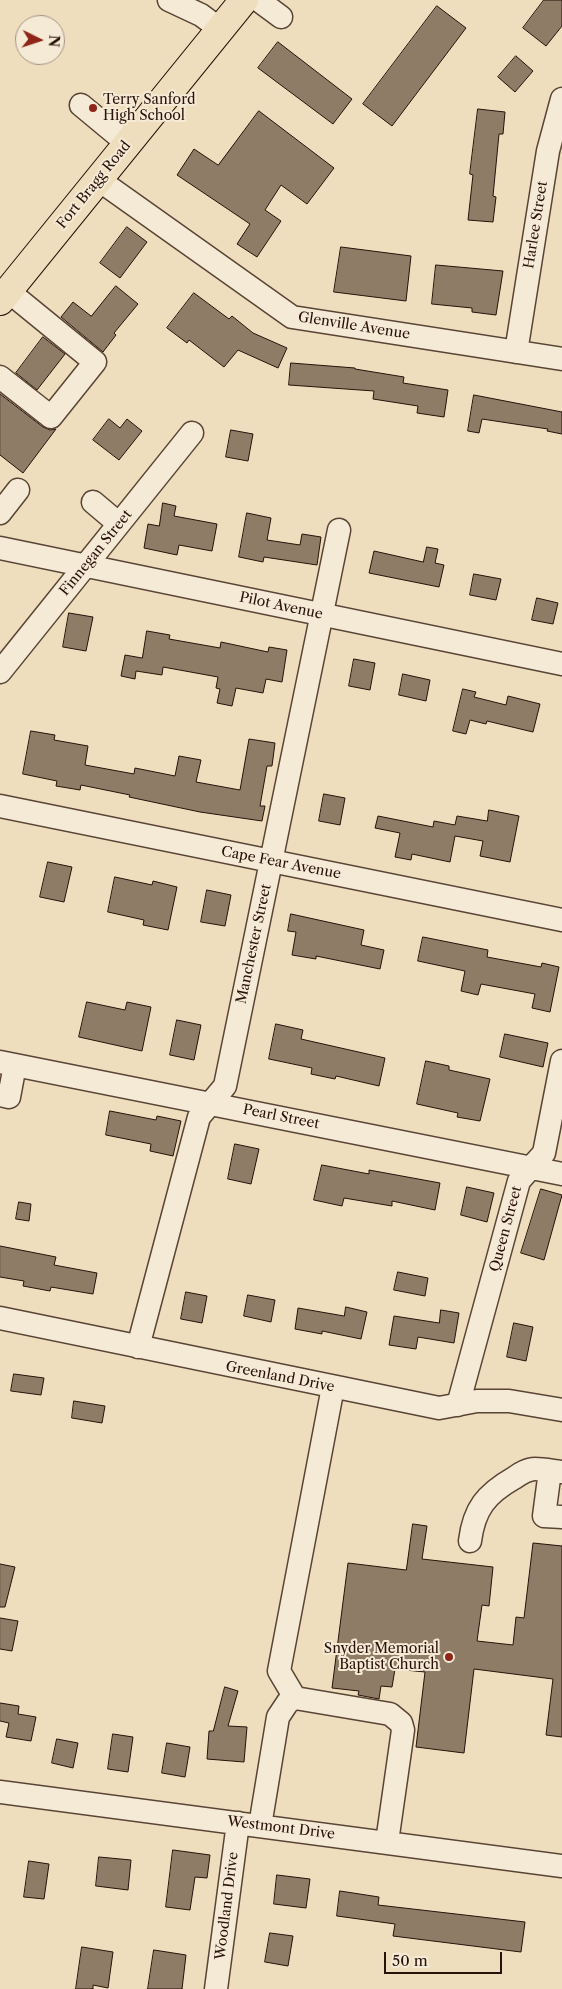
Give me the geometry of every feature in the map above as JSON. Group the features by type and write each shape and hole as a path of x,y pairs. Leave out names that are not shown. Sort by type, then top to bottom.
{"main road":[{"name":"Fort Bragg Road","path":"3,295 99,180 244,0"}],"street":[{"path":"169,0 201,15 220,29"},
{"path":"258,0 281,17"},
{"name":"Harlee Street","path":"516,352 548,151 558,126 562,99"},
{"path":"81,105 128,144"},
{"name":"Glenville Avenue","path":"99,180 292,317 562,359"},
{"path":"0,377 51,417 95,362 3,295"},
{"name":"Finnegan Street","path":"0,672 192,433"},
{"path":"0,513 18,490"},
{"path":"93,502 119,524"},
{"name":"Manchester Street","path":"138,1347 200,1118 225,1086 339,530"},
{"name":"Pilot Avenue","path":"0,548 562,664"},
{"name":"Cape Fear Avenue","path":"0,806 562,920"},
{"name":"Queen Street","path":"458,1405 518,1181 544,1153 562,1061"},
{"path":"0,1096 9,1098 8,1063"},
{"name":"Pearl Street","path":"8,1063 562,1174"},
{"name":"Greenland Drive","path":"0,1318 439,1408 477,1401 510,1401 562,1410"},
{"path":"295,1698 279,1671 333,1387"},
{"path":"470,1541 474,1517 485,1501 497,1488 526,1471 534,1469 556,1472 544,1516 562,1518"},
{"path":"260,1826 278,1717 288,1702 295,1698 390,1714 401,1723 403,1730 386,1842"},
{"name":"Westmont Drive","path":"0,1792 562,1866"},
{"name":"Woodland Drive","path":"216,1989 238,1823"}],"building":[{"path":"544,0 562,0 562,26 546,46 523,28"},
{"path":"437,6 466,28 392,126 363,104"},
{"path":"278,42 352,99 333,124 258,68"},
{"path":"516,56 533,71 515,92 498,77"},
{"path":"478,109 505,112 503,134 499,134 493,196 496,197 493,222 468,220 473,175 470,174"},
{"path":"259,111 334,168 307,204 281,185 265,210 281,221 257,257 237,244 250,224 177,175 194,149 218,165"},
{"path":"127,227 147,242 120,278 100,263"},
{"path":"341,247 411,256 406,301 334,292"},
{"path":"436,265 503,271 496,315 472,312 472,308 432,304"},
{"path":"116,286 138,304 114,333 116,335 103,352 61,317 73,302 91,316"},
{"path":"194,293 229,319 232,316 253,333 287,348 278,368 238,350 224,367 189,340 187,343 167,328"},
{"path":"43,337 65,354 37,390 16,373"},
{"path":"291,363 355,368 404,377 403,383 448,390 444,417 417,413 418,406 373,399 374,391 289,385"},
{"path":"0,394 43,427 50,430 56,429 23,473 0,455"},
{"path":"474,395 562,412 562,434 547,431 548,429 482,419 479,433 468,431"},
{"path":"109,419 120,428 127,419 142,431 119,460 93,440"},
{"path":"231,430 253,434 248,461 226,457"},
{"path":"163,503 176,506 174,516 217,524 212,551 179,545 177,555 144,548 148,524 159,526"},
{"path":"247,513 271,518 267,540 300,545 302,534 321,537 317,565 264,557 263,562 239,557"},
{"path":"427,547 438,549 435,563 444,565 439,587 369,573 374,551 423,562"},
{"path":"474,574 501,579 496,600 470,595"},
{"path":"537,598 558,603 553,624 532,620"},
{"path":"69,613 93,617 86,651 63,647"},
{"path":"147,631 170,635 169,639 220,648 221,642 268,652 269,647 287,650 282,682 266,679 263,693 236,688 232,706 217,703 220,689 216,688 218,677 163,667 162,675 136,671 135,679 121,676 125,655 142,658"},
{"path":"354,659 375,663 370,690 349,686"},
{"path":"403,674 430,680 426,701 399,695"},
{"path":"463,689 476,692 474,697 506,705 508,696 540,704 533,732 487,721 486,724 470,720 466,734 453,731"},
{"path":"31,731 55,735 54,740 88,746 85,765 134,774 135,768 175,776 179,756 201,760 196,782 240,790 249,739 275,743 272,766 267,766 260,806 265,806 262,821 200,812 81,785 80,790 56,786 57,781 23,774"},
{"path":"324,794 345,798 340,825 319,821"},
{"path":"489,810 519,816 510,862 480,856 483,841 455,836 450,862 412,854 411,860 395,857 400,833 375,828 378,816 433,827 434,821 455,825 457,816 487,821"},
{"path":"48,862 72,867 64,902 40,897"},
{"path":"115,877 152,885 153,881 177,887 168,930 143,925 144,920 108,912"},
{"path":"207,890 231,895 225,926 201,922"},
{"path":"291,914 364,930 361,945 384,950 380,969 316,956 316,959 292,955 296,932 288,931"},
{"path":"423,937 488,950 487,957 541,967 542,963 559,967 550,1012 532,1008 535,994 481,984 478,995 461,991 465,971 418,961"},
{"path":"87,1002 125,1010 127,1002 151,1007 142,1051 79,1037"},
{"path":"177,1020 201,1025 194,1060 170,1055"},
{"path":"276,1024 303,1030 301,1039 385,1058 379,1086 336,1076 335,1079 311,1074 312,1068 269,1059"},
{"path":"505,1034 548,1043 543,1067 500,1057"},
{"path":"426,1061 449,1066 449,1070 490,1079 480,1121 457,1117 458,1113 417,1104"},
{"path":"110,1111 156,1120 157,1116 181,1121 173,1156 150,1151 151,1144 106,1135"},
{"path":"235,1144 259,1149 251,1184 228,1179"},
{"path":"322,1165 369,1174 369,1170 440,1183 435,1210 392,1201 392,1206 344,1198 342,1206 314,1200"},
{"path":"467,1187 494,1193 487,1222 461,1215"},
{"path":"541,1189 562,1195 544,1260 521,1253"},
{"path":"19,1202 31,1204 29,1221 16,1219"},
{"path":"0,1246 56,1257 54,1265 97,1273 93,1294 51,1287 50,1291 23,1286 24,1281 0,1277"},
{"path":"398,1272 428,1278 425,1296 394,1290"},
{"path":"186,1292 207,1296 202,1323 181,1319"},
{"path":"248,1295 275,1300 271,1322 244,1316"},
{"path":"346,1307 367,1312 361,1339 322,1331 322,1334 295,1329 298,1308 344,1316"},
{"path":"441,1310 459,1313 454,1343 418,1337 416,1349 389,1345 394,1316 439,1323"},
{"path":"514,1323 533,1327 526,1361 507,1357"},
{"path":"14,1374 44,1378 41,1395 11,1391"},
{"path":"74,1401 105,1406 102,1423 72,1418"},
{"name":"Snyder Memorial Baptist Church","path":"413,1524 427,1526 422,1559 493,1567 489,1606 482,1605 477,1641 513,1645 516,1617 524,1618 533,1543 562,1546 562,1737 546,1735 553,1679 474,1669 464,1753 416,1747 425,1672 395,1669 392,1687 381,1686 379,1699 358,1695 359,1691 332,1688 348,1563 406,1570"},
{"path":"0,1564 15,1567 5,1607 0,1607"},
{"path":"0,1618 18,1621 12,1651 0,1649"},
{"path":"225,1687 238,1691 228,1726 247,1727 244,1762 207,1759 209,1731 213,1731"},
{"path":"0,1703 19,1706 18,1714 36,1717 31,1741 6,1737 9,1723 0,1721"},
{"path":"113,1734 133,1737 128,1772 108,1769"},
{"path":"57,1739 78,1743 73,1768 52,1763"},
{"path":"167,1743 190,1747 185,1777 162,1773"},
{"path":"173,1850 210,1855 207,1878 195,1877 190,1910 166,1907"},
{"path":"99,1857 131,1860 128,1890 96,1886"},
{"path":"29,1861 49,1864 44,1899 24,1897"},
{"path":"277,1875 310,1879 306,1908 274,1904"},
{"path":"340,1891 379,1897 378,1905 525,1922 521,1952 393,1936 395,1924 337,1916"},
{"path":"270,1933 293,1936 288,1966 265,1962"},
{"path":"82,1947 113,1952 108,1988 93,1985 93,1989 76,1989"},
{"path":"154,1950 186,1955 182,1989 148,1989"}],"place":[{"name":"Terry Sanford High School","path":"93,108"},
{"name":"Snyder Memorial Baptist Church","path":"449,1657"}]}
